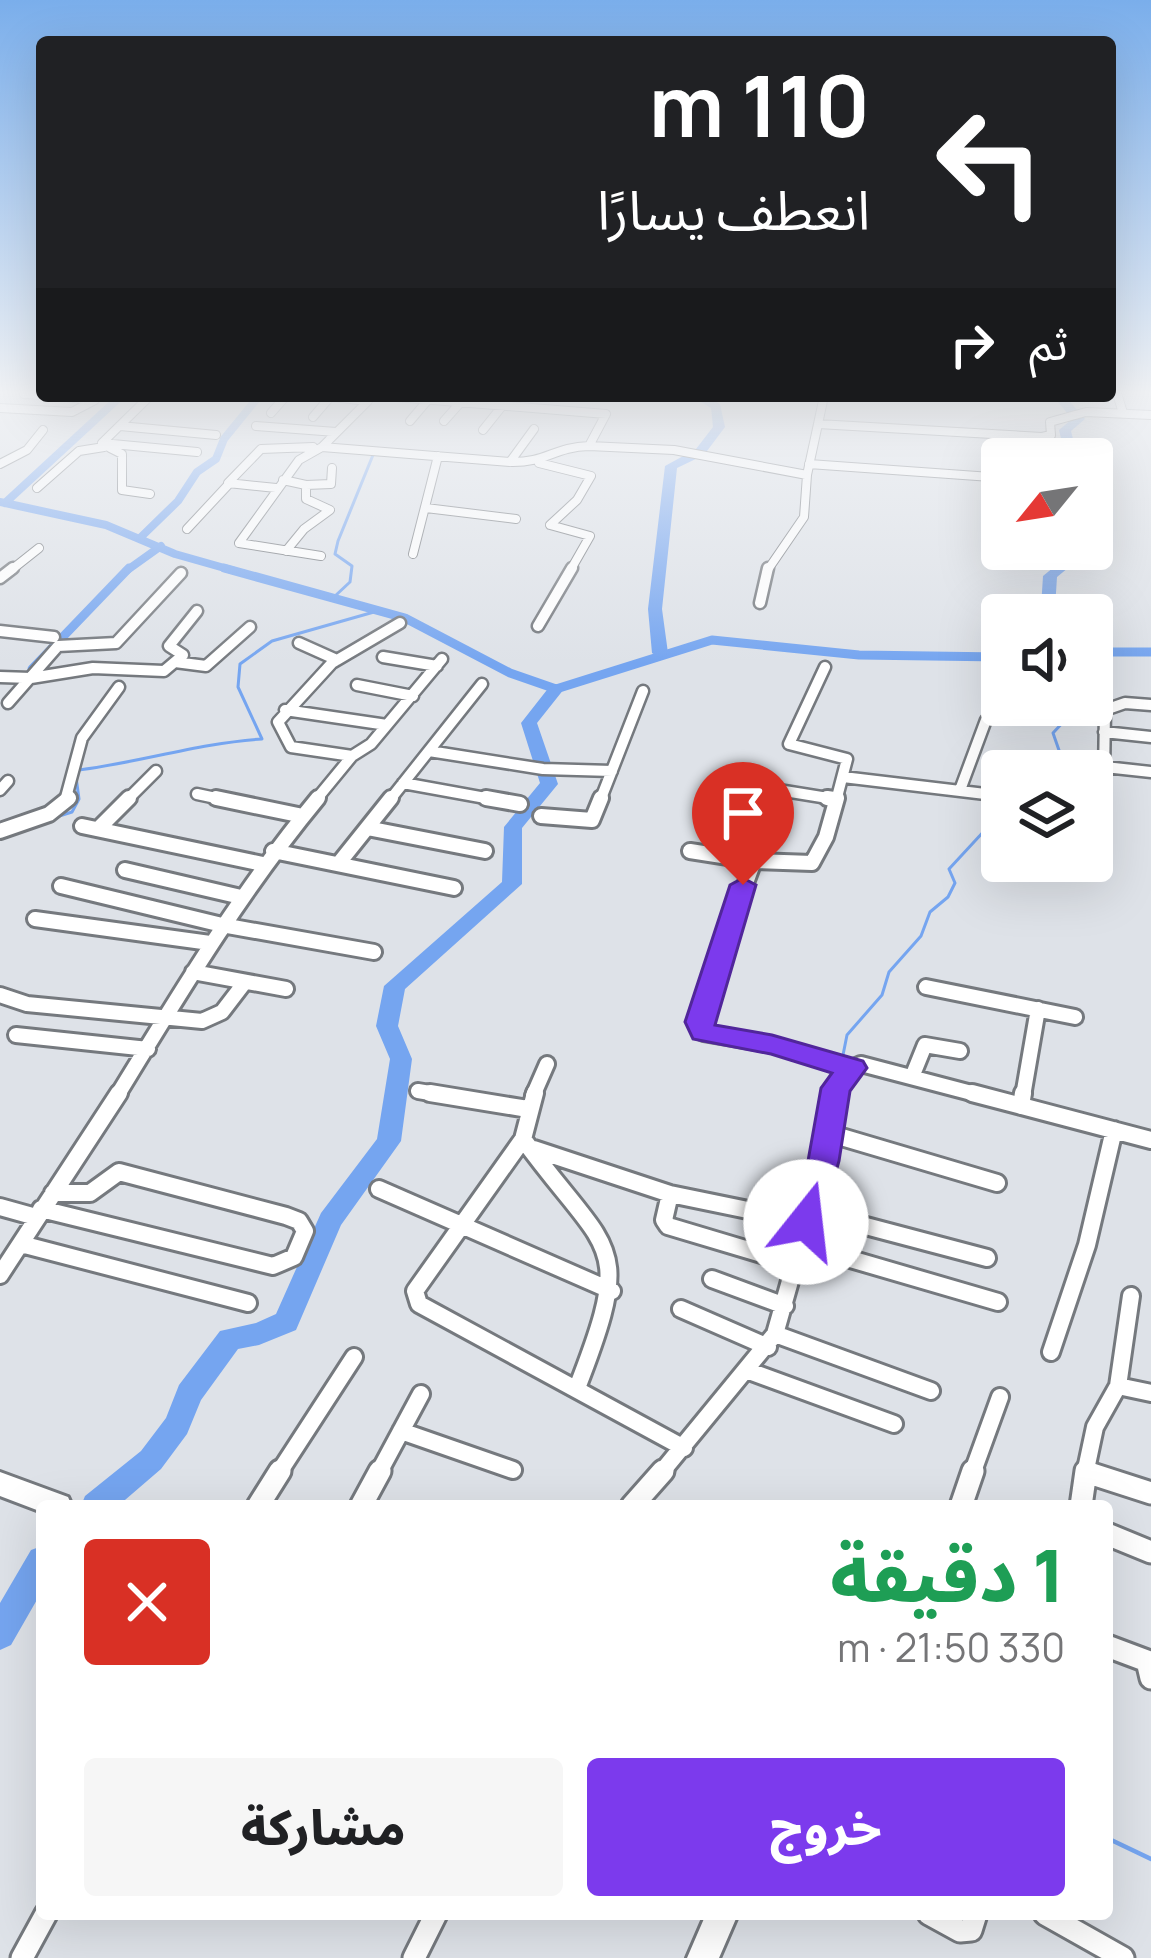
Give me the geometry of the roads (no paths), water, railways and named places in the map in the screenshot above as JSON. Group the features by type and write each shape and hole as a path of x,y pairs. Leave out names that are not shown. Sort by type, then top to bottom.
{"main road":[{"path":"0,1484 43,1500"},
{"path":"703,1958 719,1920"}],"street":[{"path":"37,488 45,481"},
{"path":"122,481 122,490 149,494"},
{"path":"187,529 232,481"},
{"path":"282,481 239,543 321,556"},
{"path":"229,485 331,481"},
{"path":"413,554 432,481"},
{"path":"538,626 590,536 550,525 577,500 587,481"},
{"path":"760,603 768,567 804,517 807,481"},
{"path":"286,551 304,529 330,513 306,499 306,485"},
{"path":"426,508 516,518"},
{"path":"0,578 39,548"},
{"path":"8,703 58,646 116,643 181,573"},
{"path":"0,676 32,677 93,668 160,671 182,653 169,646 197,611"},
{"path":"352,756 291,747 278,722 337,660 358,643 400,623"},
{"path":"175,662 206,666 250,626"},
{"path":"0,631 55,637"},
{"path":"299,643 337,660"},
{"path":"0,1275 263,864 352,756 371,745 439,662 382,657"},
{"path":"690,851 754,861 812,863 826,837 847,759 789,744 825,667"},
{"path":"339,863 482,684"},
{"path":"358,685 413,696"},
{"path":"0,831 50,814 69,798 66,770 82,738 119,687"},
{"path":"541,816 592,820 644,691"},
{"path":"1105,750 1105,710 1112,705 1151,705"},
{"path":"285,710 387,725"},
{"path":"960,790 984,726"},
{"path":"1104,732 1151,737"},
{"path":"429,751 543,769 612,771"},
{"path":"1113,768 1151,772"},
{"path":"98,830 156,771"},
{"path":"843,777 981,793"},
{"path":"403,783 520,805"},
{"path":"766,788 833,800"},
{"path":"197,794 303,816"},
{"path":"82,826 263,864"},
{"path":"367,828 485,851"},
{"path":"273,851 454,888"},
{"path":"754,861 707,991 700,1022 703,1033 772,1045 852,1068"},
{"path":"125,871 241,897"},
{"path":"61,886 222,925 374,952"},
{"path":"35,919 210,943"},
{"path":"193,972 286,989"},
{"path":"0,994 27,1004 165,1019 212,1018 245,982"},
{"path":"926,987 1075,1017"},
{"path":"1021,1106 1038,1009"},
{"path":"16,1035 148,1049"},
{"path":"912,1077 925,1045 960,1051"},
{"path":"547,1064 528,1109 526,1143 415,1291 419,1304 684,1448"},
{"path":"637,1500 772,1340 807,1217 836,1088 852,1068 861,1064 1151,1140"},
{"path":"418,1091 528,1109"},
{"path":"1051,1352 1088,1245 1114,1130"},
{"path":"828,1133 997,1183"},
{"path":"526,1143 670,1194 807,1217 987,1258"},
{"path":"526,1143 568,1192 607,1248 614,1268 612,1291 577,1388"},
{"path":"0,1207 274,1266 294,1257 305,1231 299,1221 286,1216 118,1172 89,1193 52,1193"},
{"path":"379,1190 463,1222 612,1291"},
{"path":"670,1194 664,1220 668,1226 795,1264"},
{"path":"21,1244 248,1303"},
{"path":"799,1244 998,1302"},
{"path":"712,1279 784,1306"},
{"path":"1082,1500 1096,1420 1118,1386 1131,1296"},
{"path":"681,1309 931,1391"},
{"path":"262,1500 354,1357"},
{"path":"749,1371 894,1424"},
{"path":"1118,1386 1151,1393"},
{"path":"365,1500 421,1394"},
{"path":"963,1500 1000,1397"},
{"path":"401,1431 513,1469"},
{"path":"1086,1472 1151,1493"},
{"path":"1113,1536 1151,1552"},
{"path":"1113,1649 1150,1668"},
{"path":"22,1958 43,1920"},
{"path":"414,1958 433,1920"},
{"path":"940,1920 960,1931 971,1930 974,1920"},
{"path":"1056,1920 1123,1958"}],"waterway":[{"path":"5,503 28,481"},
{"path":"140,538 191,481"},
{"path":"335,596 350,582 352,566 335,554 362,481"},
{"path":"660,653 655,609 669,481"},
{"path":"0,502 106,525 159,547"},
{"path":"126,571 159,547"},
{"path":"159,547 235,571"},
{"path":"224,568 405,618 510,673 556,689 712,640 859,655 981,657"},
{"path":"1049,594 1050,576 1058,570"},
{"path":"32,669 126,571"},
{"path":"79,770 262,739 238,687 240,664 272,641 381,610"},
{"path":"1113,652 1151,652"},
{"path":"103,1500 151,1460 177,1425 189,1394 230,1339 259,1334 286,1322 330,1220 389,1141 401,1059 387,1026 395,986 512,884 513,827 549,784 529,723 556,689"},
{"path":"1059,750 1053,733 1060,726"},
{"path":"53,818 72,812 79,799 76,777"},
{"path":"842,1060 847,1035 882,995 889,972 921,936 930,912 948,897 955,883 949,869 981,834"},
{"path":"0,1634 36,1571"},
{"path":"1113,1841 1151,1859"}]}
